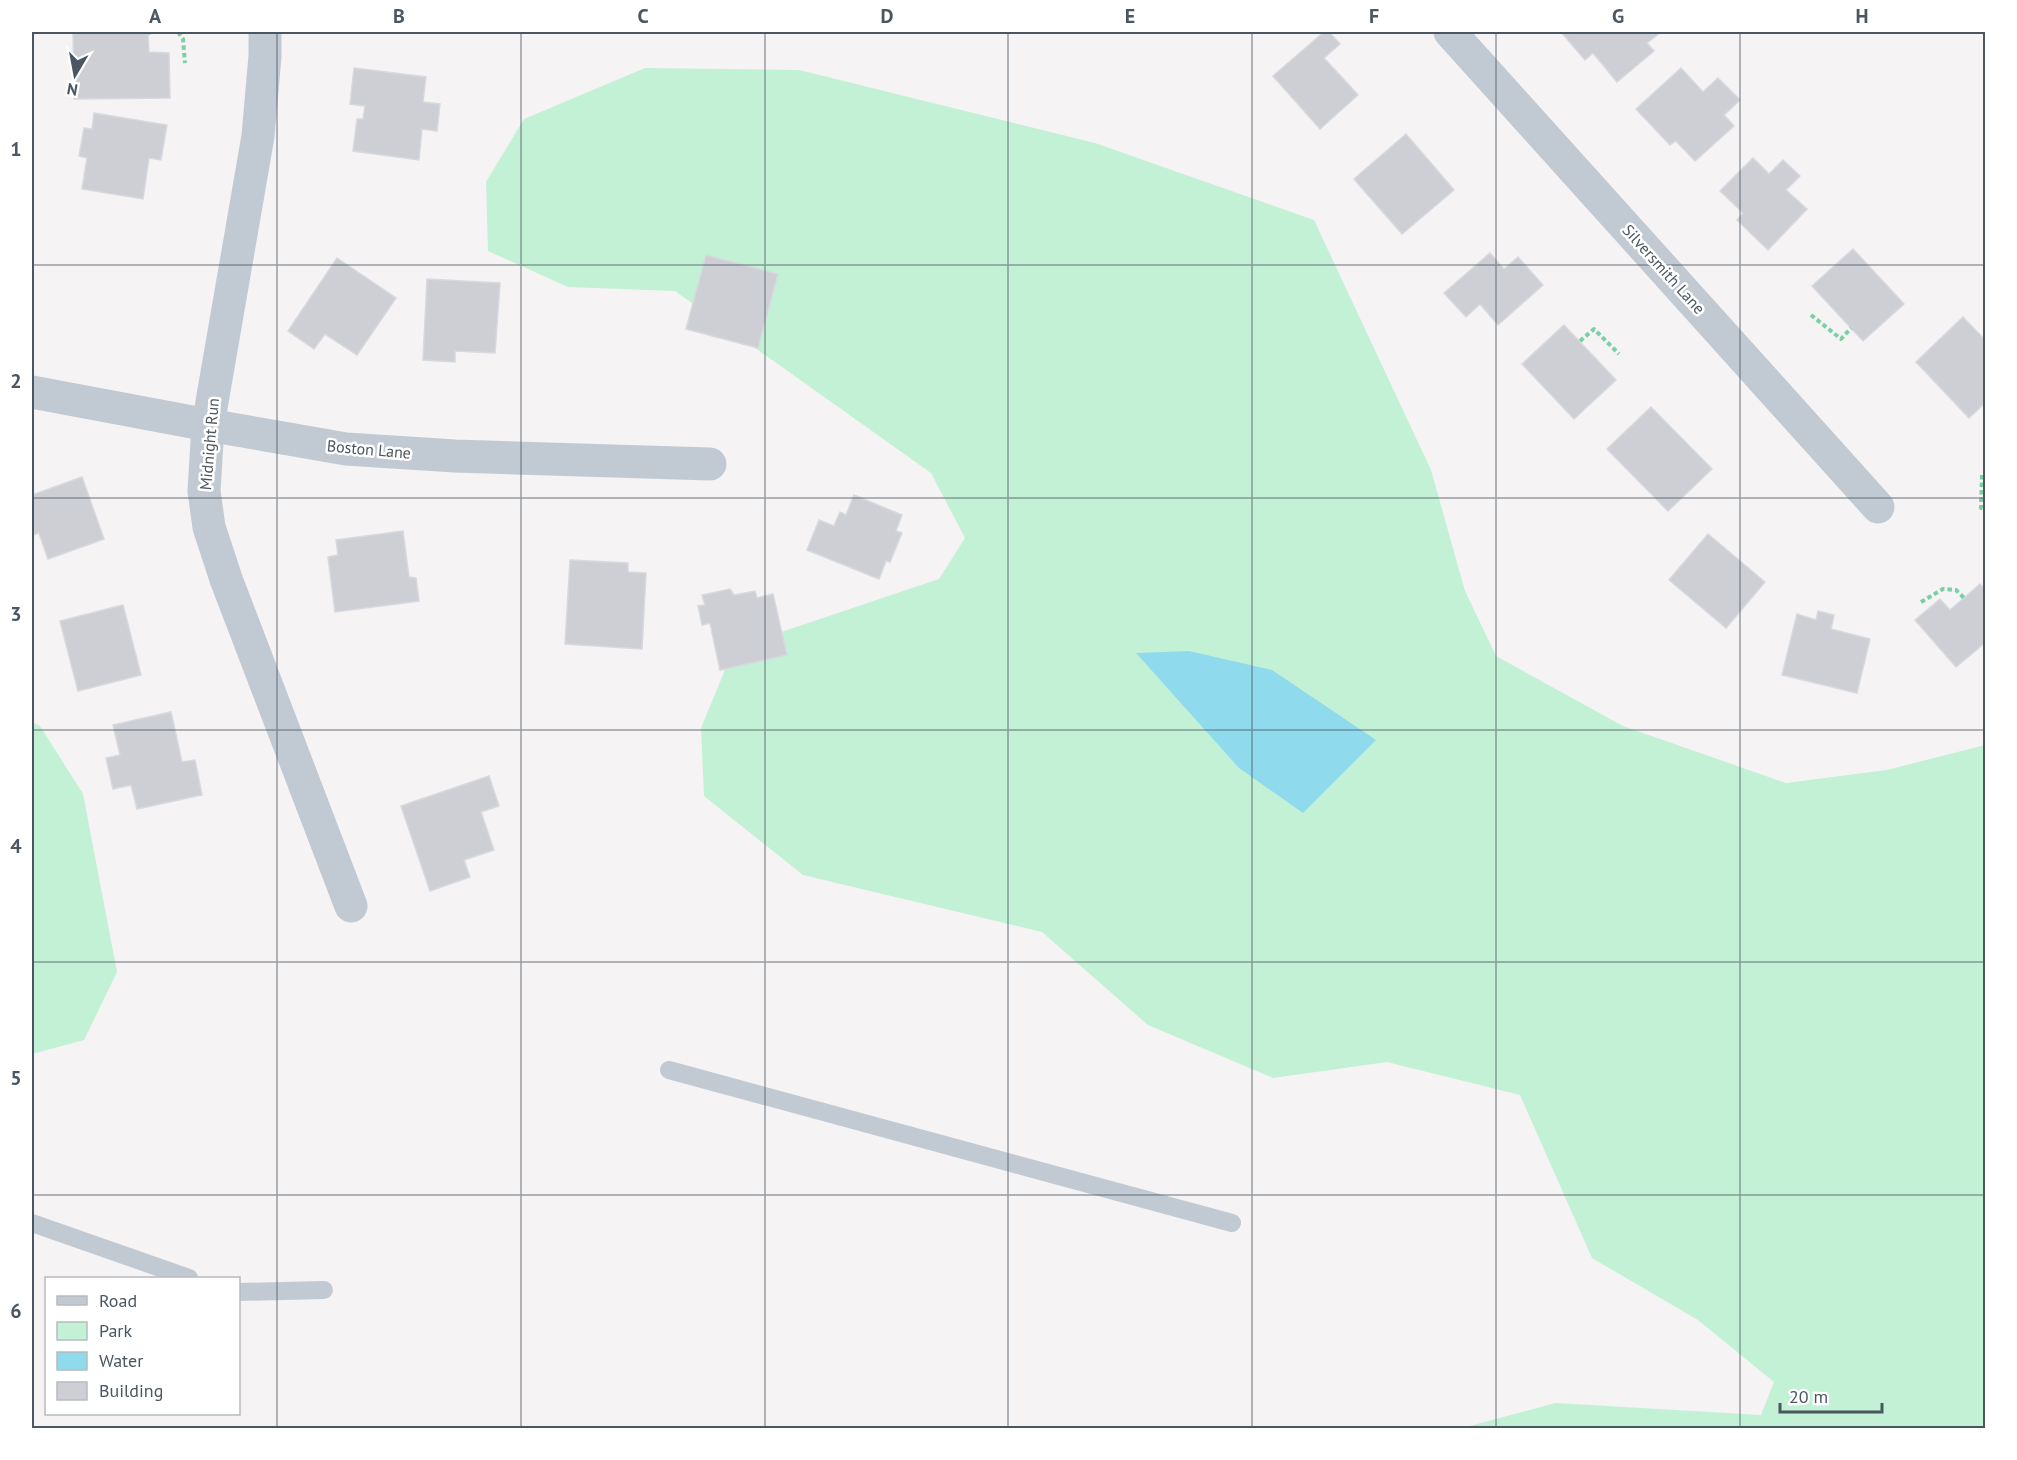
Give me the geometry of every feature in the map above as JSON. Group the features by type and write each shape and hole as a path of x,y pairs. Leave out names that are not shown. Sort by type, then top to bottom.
{"street":[{"name":"Midnight Run","path":"265,32 266,56 258,136 208,425 204,490 209,527 226,579 351,906"},
{"name":"Silversmith Lane","path":"1450,32 1878,507"},
{"name":"Boston Lane","path":"32,392 346,448 455,456 710,464"}],"lane":[{"path":"669,1070 1232,1223"},
{"path":"32,1223 186,1277"},
{"path":"240,1292 324,1290"}],"path":[{"path":"178,32 183,39 186,63"},
{"path":"1811,315 1840,339 1851,328"},
{"path":"1580,341 1594,329 1619,354"},
{"path":"1983,475 1981,508 1986,509"},
{"path":"1921,602 1943,589 1956,590 1964,598"}],"green space":[{"path":"645,68 799,70 1095,143 1314,220 1431,470 1465,591 1496,656 1623,726 1786,783 1887,770 1985,745 1985,1428 1462,1428 1556,1403 1761,1415 1774,1382 1698,1320 1592,1258 1520,1095 1387,1062 1273,1078 1148,1025 1042,932 803,875 704,796 701,728 734,648 939,579 965,538 931,473 675,291 568,287 488,251 486,182 524,119"},
{"path":"32,722 40,726 83,794 117,972 84,1040 32,1054"}],"water":[{"path":"1189,651 1272,670 1376,740 1303,813 1239,768 1136,653"}],"building":[{"path":"73,32 148,32 149,52 169,53 170,98 74,99"},
{"path":"1324,32 1329,32 1340,44 1324,58 1358,95 1320,129 1273,76"},
{"path":"1561,32 1661,32 1647,43 1654,51 1617,82 1593,53 1585,60"},
{"path":"354,68 426,77 423,102 440,104 437,131 422,129 419,160 353,151 357,119 363,119 365,106 350,104"},
{"path":"1681,68 1703,92 1718,78 1740,100 1724,115 1734,126 1695,161 1676,141 1670,145 1636,109"},
{"path":"94,113 167,125 161,160 149,158 143,199 82,189 87,158 79,156 84,128 92,129"},
{"path":"1406,134 1454,190 1402,234 1354,179"},
{"path":"1753,158 1769,174 1783,160 1800,176 1786,190 1807,209 1768,250 1737,220 1743,213 1720,191"},
{"path":"1853,249 1904,304 1863,341 1812,286"},
{"path":"1490,253 1504,269 1518,257 1543,285 1498,325 1480,304 1466,317 1444,293"},
{"path":"706,255 778,274 758,348 686,329"},
{"path":"337,258 396,298 357,355 325,334 314,349 288,331"},
{"path":"427,279 500,283 495,353 455,351 455,362 423,360"},
{"path":"1963,317 1986,341 1986,402 1969,418 1916,362"},
{"path":"1564,325 1616,380 1574,419 1522,364"},
{"path":"1651,407 1712,469 1668,511 1607,449"},
{"path":"82,477 104,539 48,559 39,533 32,535 32,495"},
{"path":"854,495 902,515 896,531 902,533 890,562 886,561 879,579 807,550 819,520 834,526 840,512 846,515"},
{"path":"403,531 409,577 416,578 419,601 335,612 328,557 338,555 336,540"},
{"path":"1708,534 1765,582 1726,628 1669,580"},
{"path":"570,560 628,563 628,572 646,573 642,649 565,644"},
{"path":"1980,584 1986,590 1986,642 1956,667 1915,620 1940,599 1950,610"},
{"path":"730,589 734,595 755,591 757,598 773,594 787,655 720,670 710,623 702,625 698,606 705,605 702,595"},
{"path":"123,605 141,675 78,691 60,621"},
{"path":"1818,611 1834,615 1831,629 1870,639 1857,693 1782,675 1797,614 1816,620"},
{"path":"171,712 182,762 195,760 202,795 137,809 131,785 113,789 106,758 120,755 113,725"},
{"path":"489,776 499,806 481,812 494,850 464,860 470,877 430,891 401,806"}]}
